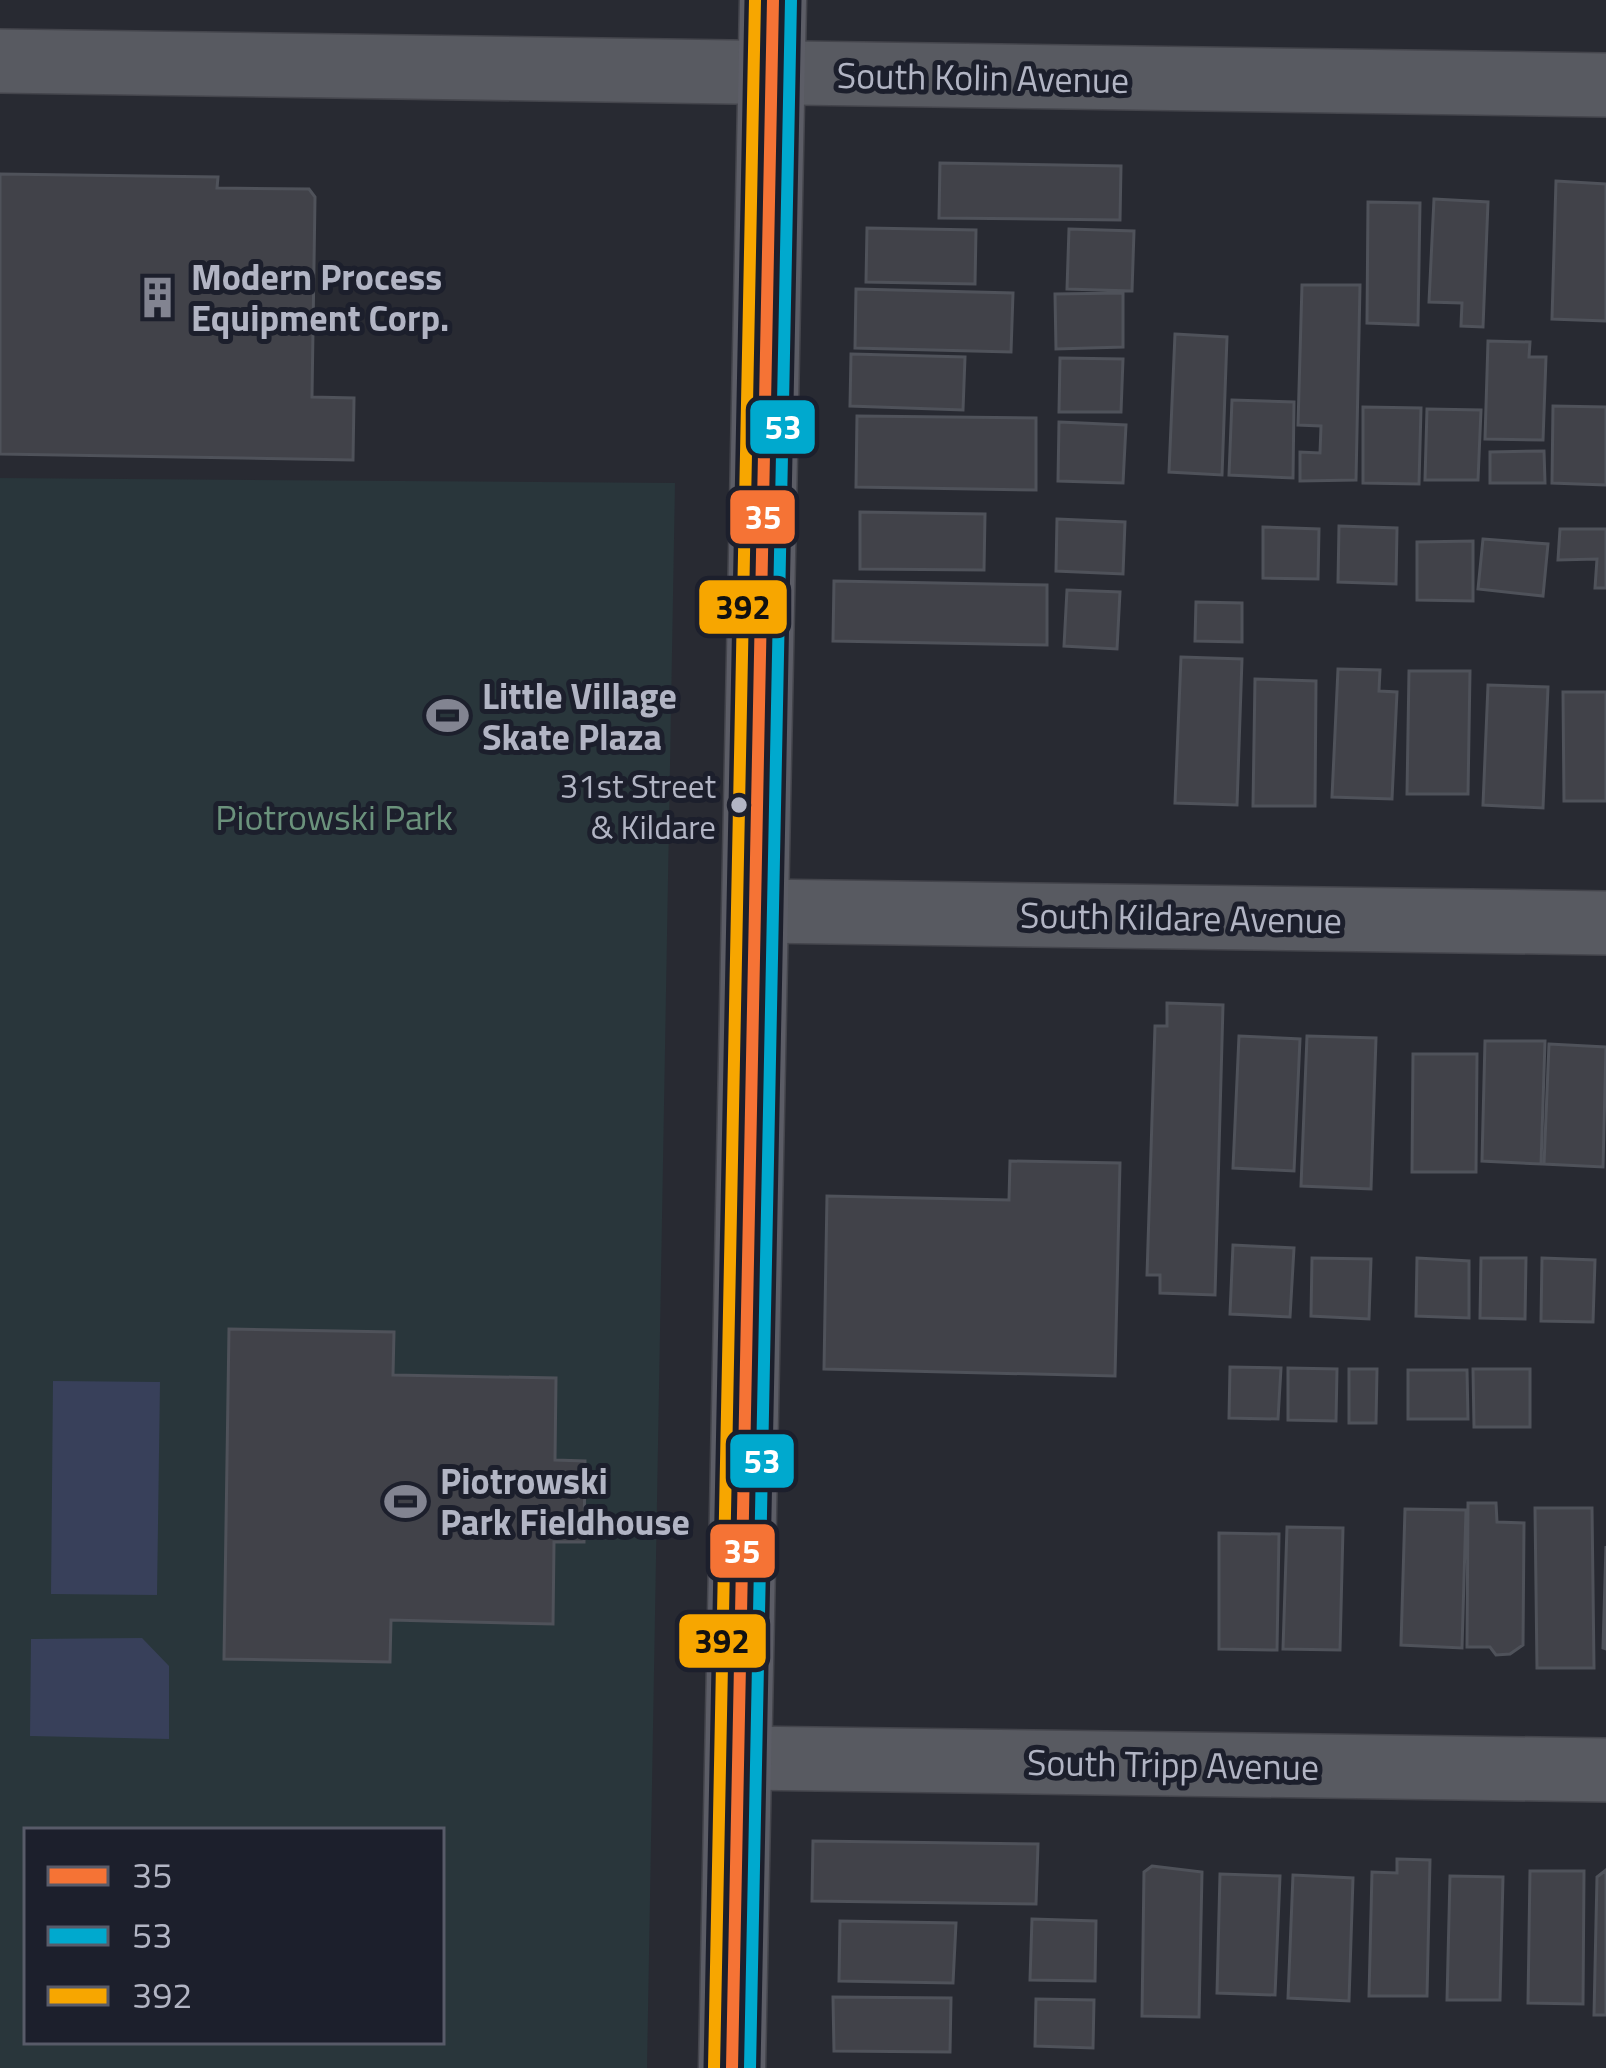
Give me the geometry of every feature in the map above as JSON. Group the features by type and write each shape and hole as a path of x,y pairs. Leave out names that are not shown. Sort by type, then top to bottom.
{"main road":[{"path":"733,2068 773,0"}],"street":[{"name":"South Kolin Avenue","path":"0,61 1606,85"},
{"name":"South Kildare Avenue","path":"755,911 1606,923"},
{"name":"South Tripp Avenue","path":"740,1758 1606,1770"}],"green space":[{"name":"Piotrowski Park","path":"0,478 675,483 647,2068 0,2068"}],"water":[{"path":"53,1381 160,1382 157,1595 51,1594"},
{"path":"142,1638 169,1666 169,1739 30,1736 31,1639"}],"building":[{"path":"940,163 1121,166 1120,220 939,218"},
{"name":"Modern Process Equipment Corp.","path":"0,174 218,177 217,188 309,189 315,197 312,397 354,398 353,460 0,454"},
{"path":"1556,181 1606,184 1606,321 1552,319"},
{"path":"1434,199 1488,202 1483,327 1461,326 1462,303 1429,302"},
{"path":"1368,202 1420,203 1418,325 1367,323"},
{"path":"867,228 976,230 975,284 866,282"},
{"path":"1069,229 1134,231 1132,291 1067,289"},
{"path":"1302,285 1360,285 1356,480 1300,481 1300,452 1320,453 1321,426 1298,425"},
{"path":"856,289 1013,293 1011,352 855,348"},
{"path":"1123,293 1123,347 1056,349 1055,294"},
{"path":"1175,334 1227,337 1222,475 1169,472"},
{"path":"1488,341 1530,342 1529,357 1546,357 1543,440 1485,439"},
{"path":"851,354 965,357 963,410 850,406"},
{"path":"1060,358 1123,359 1121,412 1059,412"},
{"path":"1232,400 1294,402 1293,478 1229,475"},
{"path":"1553,406 1606,407 1606,485 1552,483"},
{"path":"1363,407 1421,408 1419,484 1363,483"},
{"path":"1427,409 1481,410 1478,480 1425,480"},
{"path":"857,416 1036,418 1036,490 856,487"},
{"path":"1059,422 1126,425 1123,483 1058,481"},
{"path":"1544,451 1545,483 1490,483 1490,452"},
{"path":"860,512 985,514 984,570 860,569"},
{"path":"1057,519 1125,522 1123,574 1056,571"},
{"path":"1339,526 1397,528 1396,584 1338,582"},
{"path":"1263,527 1319,529 1318,579 1263,578"},
{"path":"1560,529 1606,529 1606,588 1595,588 1597,559 1558,560"},
{"path":"1483,539 1548,544 1543,596 1478,589"},
{"path":"1473,541 1473,601 1417,600 1417,542"},
{"path":"834,581 1047,585 1047,645 833,641"},
{"path":"1067,590 1120,592 1117,649 1064,646"},
{"path":"1196,602 1242,603 1242,642 1195,641"},
{"path":"1181,657 1242,659 1237,805 1175,803"},
{"path":"1338,669 1380,670 1379,691 1397,692 1392,799 1332,797"},
{"path":"1409,671 1470,671 1468,794 1407,794"},
{"path":"1255,679 1316,681 1315,806 1253,806"},
{"path":"1488,685 1548,687 1543,808 1483,805"},
{"path":"1563,692 1606,692 1606,801 1564,801"},
{"path":"1167,1003 1223,1005 1215,1295 1160,1293 1160,1275 1147,1275 1155,1026 1167,1026"},
{"path":"1239,1036 1300,1039 1294,1171 1233,1168"},
{"path":"1307,1036 1376,1038 1371,1189 1301,1186"},
{"path":"1485,1041 1545,1041 1541,1164 1482,1161"},
{"path":"1549,1044 1606,1047 1603,1167 1544,1164"},
{"path":"1413,1054 1477,1054 1476,1172 1412,1172"},
{"path":"1010,1161 1120,1163 1115,1376 824,1369 827,1196 1009,1200"},
{"path":"1233,1245 1294,1248 1290,1317 1230,1314"},
{"path":"1312,1258 1371,1259 1369,1319 1311,1316"},
{"path":"1417,1258 1469,1261 1469,1318 1416,1316"},
{"path":"1481,1258 1526,1258 1525,1319 1480,1318"},
{"path":"1542,1258 1595,1260 1593,1322 1541,1321"},
{"name":"Piotrowski Park Fieldhouse","path":"229,1329 394,1332 393,1375 556,1378 555,1460 585,1461 584,1542 554,1542 553,1624 391,1620 390,1662 224,1659"},
{"path":"1230,1367 1281,1368 1278,1419 1229,1418"},
{"path":"1288,1368 1337,1369 1336,1421 1288,1420"},
{"path":"1349,1369 1377,1369 1376,1423 1349,1423"},
{"path":"1473,1369 1530,1369 1530,1427 1474,1427"},
{"path":"1408,1370 1467,1370 1468,1419 1408,1419"},
{"path":"1468,1503 1496,1503 1497,1522 1524,1523 1523,1645 1510,1654 1496,1655 1490,1647 1467,1647"},
{"path":"1535,1508 1592,1508 1594,1668 1537,1668"},
{"path":"1405,1509 1466,1510 1462,1648 1401,1645"},
{"path":"1287,1527 1343,1528 1340,1650 1283,1649"},
{"path":"1219,1533 1279,1534 1277,1650 1219,1649"},
{"path":"1606,1546 1606,1649 1603,1648"},
{"path":"813,1841 1038,1844 1036,1904 812,1901"},
{"path":"1397,1859 1430,1860 1427,1996 1369,1996 1372,1872 1397,1873"},
{"path":"1152,1866 1202,1872 1199,2017 1142,2016 1144,1872"},
{"path":"1606,1870 1606,2015 1594,2015 1597,1877"},
{"path":"1530,1871 1584,1871 1583,2004 1528,2003"},
{"path":"1220,1874 1280,1876 1275,1995 1217,1993"},
{"path":"1293,1875 1353,1878 1349,2001 1288,1998"},
{"path":"1450,1876 1503,1877 1500,2000 1447,2000"},
{"path":"1032,1919 1096,1921 1095,1981 1030,1980"},
{"path":"840,1921 956,1923 953,1983 839,1981"},
{"path":"833,1997 951,1998 950,2052 834,2051"},
{"path":"1036,1999 1094,2000 1093,2048 1035,2046"}],"transit line":[{"name":"392","path":"714,2068 755,0"},
{"name":"35","path":"732,2068 773,0"},
{"name":"53","path":"750,2068 791,0"}],"place":[{"name":"Modern Process Equipment Corp.","path":"157,297"},
{"name":"Little Village Skate Plaza","path":"448,716"},
{"name":"31st Street & Kildare","path":"739,805"},
{"name":"Piotrowski Park Fieldhouse","path":"406,1501"}]}
